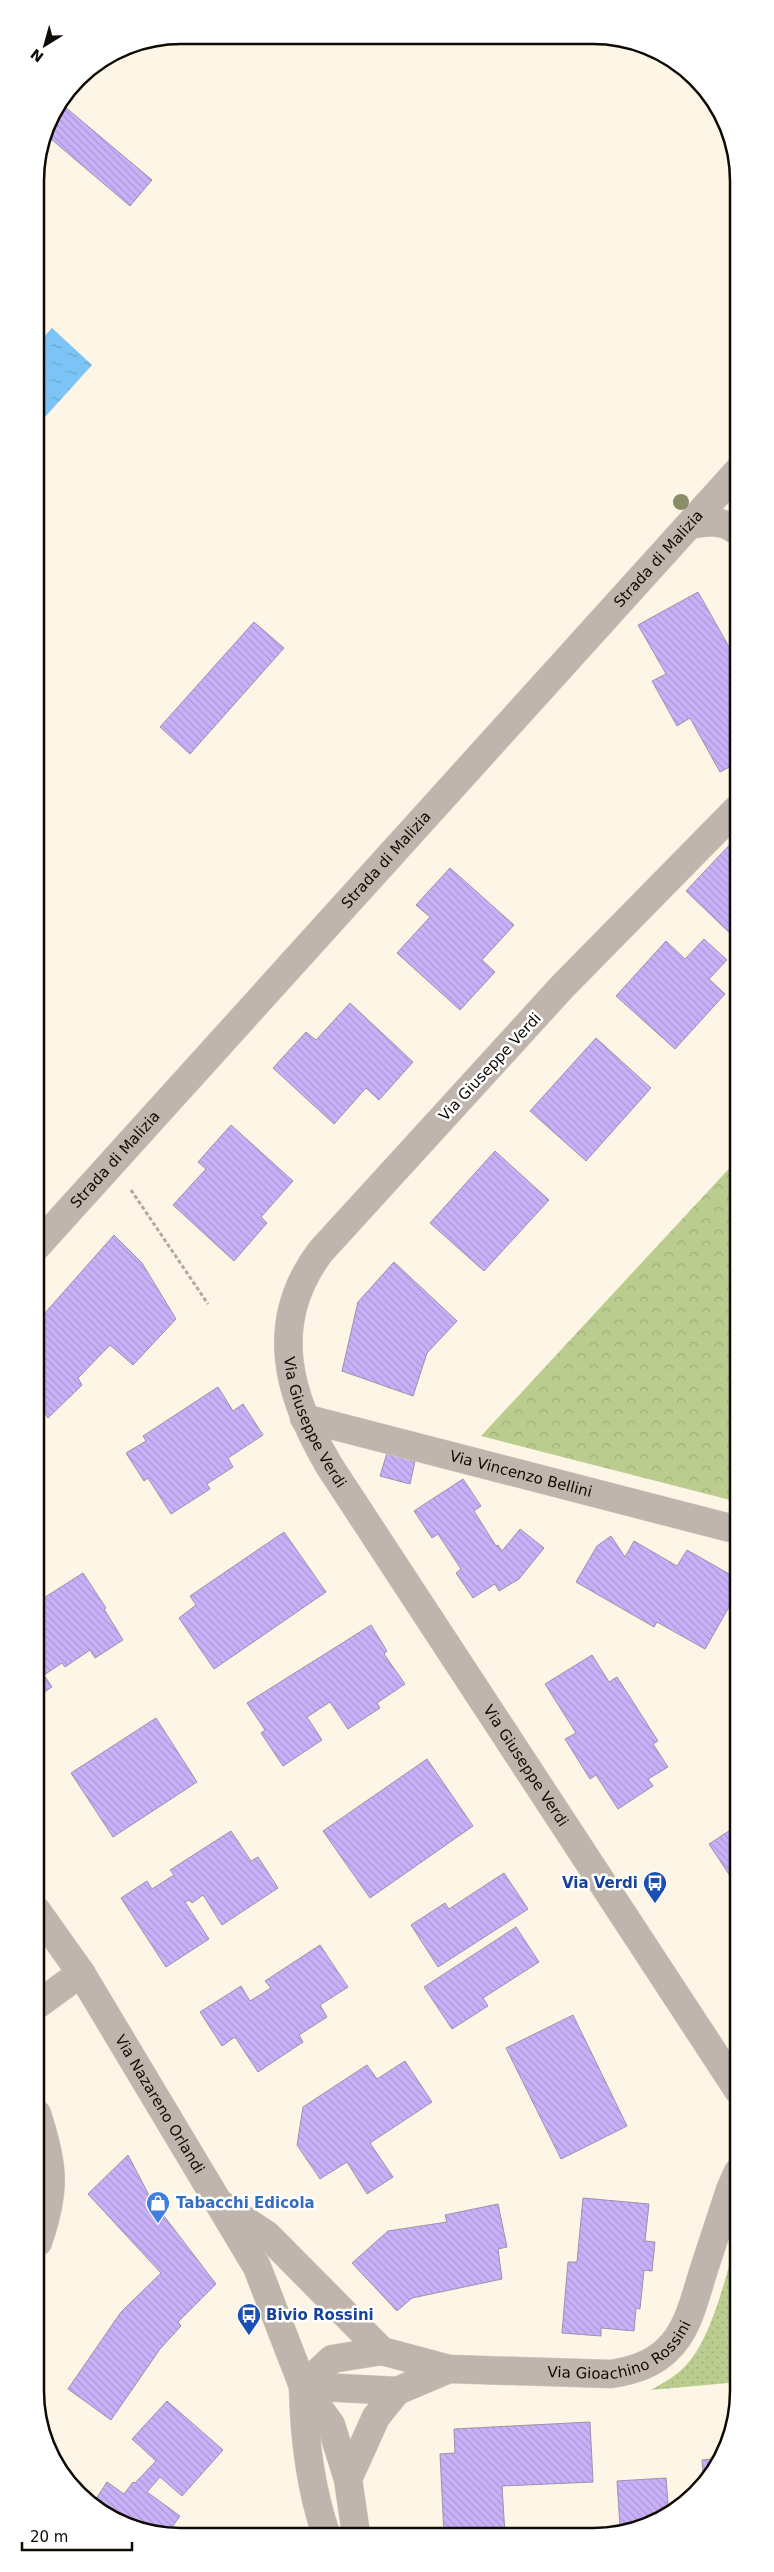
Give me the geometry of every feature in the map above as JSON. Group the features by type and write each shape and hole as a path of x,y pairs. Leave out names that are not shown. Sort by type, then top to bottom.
{"street":[{"name":"Strada di Malizia","path":"44,1238 730,480"},
{"path":"690,525 711,522 722,523 730,527"},
{"name":"Via Giuseppe Verdi","path":"730,816 562,988 334,1235 309,1266 294,1295 288,1336 293,1380 304,1418 330,1466 730,2078"},
{"name":"Via Vincenzo Bellini","path":"304,1418 730,1528"},
{"name":"Via Nazareno Orlandi","path":"44,1921 80,1973 257,2267 303,2386 332,2425 348,2479 355,2528"},
{"path":"44,2000 80,1973"},
{"path":"44,2136 48,2149 52,2183 44,2224"},
{"name":"Via Gioachino Rossini","path":"303,2386 332,2359 382,2350 449,2369 611,2374 637,2368 667,2351 688,2319 730,2190"},
{"name":"Via Gioachino Rossini","path":"219,2203 266,2235 382,2350"},
{"name":"Via Gioachino Rossini","path":"303,2386 397,2391 449,2369"},
{"name":"Via Nazareno Orlandi","path":"303,2386 303,2430 324,2528"},
{"name":"Via Gioachino Rossini","path":"348,2479 376,2417 397,2391"}],"path":[{"path":"133,1193 208,1304"}],"green space":[{"path":"730,1168 730,1500 481,1436"},
{"path":"730,2264 730,2383 651,2390 680,2371 697,2351 712,2319"}],"water":[{"path":"52,328 92,365 44,418 44,336"}],"building":[{"path":"65,107 152,180 130,206 51,139"},
{"path":"698,592 730,649 730,767 720,772 690,718 677,726 652,681 666,674 638,625"},
{"path":"254,622 284,648 190,754 160,727"},
{"path":"730,844 730,933 686,891"},
{"path":"450,868 514,925 482,960 495,972 460,1010 397,953 430,917 416,905"},
{"path":"704,939 727,960 709,979 725,994 675,1049 616,996 666,941 685,959"},
{"path":"350,1003 413,1062 379,1100 366,1088 334,1124 273,1068 306,1032 316,1040"},
{"path":"596,1038 651,1088 586,1161 530,1111"},
{"path":"231,1125 293,1181 261,1217 267,1223 234,1261 173,1205 206,1169 198,1162"},
{"path":"495,1151 549,1200 484,1271 430,1223"},
{"path":"114,1235 142,1263 176,1319 133,1365 110,1345 78,1378 82,1385 48,1418 44,1412 44,1314"},
{"path":"394,1262 457,1321 427,1353 413,1396 342,1371 358,1302"},
{"path":"218,1387 233,1411 243,1404 263,1435 228,1458 233,1467 207,1484 210,1489 171,1514 148,1478 144,1481 126,1453 146,1441 143,1436"},
{"path":"387,1453 415,1461 410,1484 380,1476"},
{"path":"463,1479 481,1506 474,1511 496,1546 498,1545 502,1551 520,1529 544,1548 519,1579 499,1591 495,1584 473,1598 456,1573 461,1569 438,1534 432,1538 414,1511"},
{"path":"284,1532 326,1592 214,1669 179,1618 196,1605 190,1596"},
{"path":"611,1536 625,1557 634,1541 677,1566 687,1550 730,1574 730,1608 705,1649 657,1622 654,1627 576,1582 597,1546"},
{"path":"83,1573 106,1608 104,1609 123,1640 95,1658 90,1650 65,1667 62,1663 44,1675 44,1598"},
{"path":"371,1625 387,1651 384,1654 405,1684 377,1703 380,1708 348,1729 330,1702 307,1717 322,1740 283,1766 261,1733 265,1730 247,1703"},
{"path":"592,1655 609,1682 617,1677 658,1741 653,1744 668,1767 648,1779 653,1786 618,1809 596,1775 590,1779 565,1739 576,1733 545,1684"},
{"path":"44,1675 52,1687 44,1692"},
{"path":"156,1718 197,1782 113,1837 71,1773"},
{"path":"427,1759 473,1826 370,1898 323,1831"},
{"path":"730,1830 730,1876 709,1844"},
{"path":"231,1831 251,1861 258,1857 278,1888 222,1925 203,1895 192,1903 189,1900 185,1902 209,1939 166,1967 121,1898 147,1881 152,1889 174,1875 170,1870"},
{"path":"504,1873 528,1909 438,1967 411,1925 445,1903 449,1909"},
{"path":"516,1927 539,1962 483,1998 488,2006 452,2029 424,1987"},
{"path":"320,1945 348,1987 320,2005 327,2017 299,2035 303,2042 258,2072 235,2037 222,2046 200,2012 241,1986 250,2001 271,1988 265,1981"},
{"path":"573,2015 627,2126 561,2159 506,2048"},
{"path":"405,2061 432,2102 370,2143 393,2177 367,2194 347,2162 320,2179 297,2145 303,2107 367,2065 377,2079"},
{"path":"128,2155 151,2199 216,2284 178,2322 181,2326 160,2349 111,2420 68,2389 121,2312 161,2273 88,2194"},
{"path":"583,2198 649,2204 645,2241 655,2242 652,2271 644,2270 640,2309 636,2308 634,2331 601,2328 601,2336 562,2333 568,2262 577,2262"},
{"path":"498,2204 507,2247 498,2249 502,2279 412,2298 397,2311 352,2263 388,2231 447,2222 445,2215"},
{"path":"167,2401 223,2450 182,2496 160,2477 147,2492 180,2516 172,2527 154,2526 137,2521 120,2514 96,2499 107,2482 124,2494 133,2482 135,2483 156,2461 132,2439"},
{"path":"590,2422 593,2482 502,2486 505,2528 444,2528 440,2454 455,2453 454,2429"},
{"path":"712,2459 703,2472 702,2460"},
{"path":"666,2478 668,2506 645,2518 620,2526 617,2481"}],"place":[{"name":"Via Verdi","path":"655,1904"},
{"name":"Tabacchi Edicola","path":"158,2224"},
{"name":"Bivio Rossini","path":"249,2336"}]}
